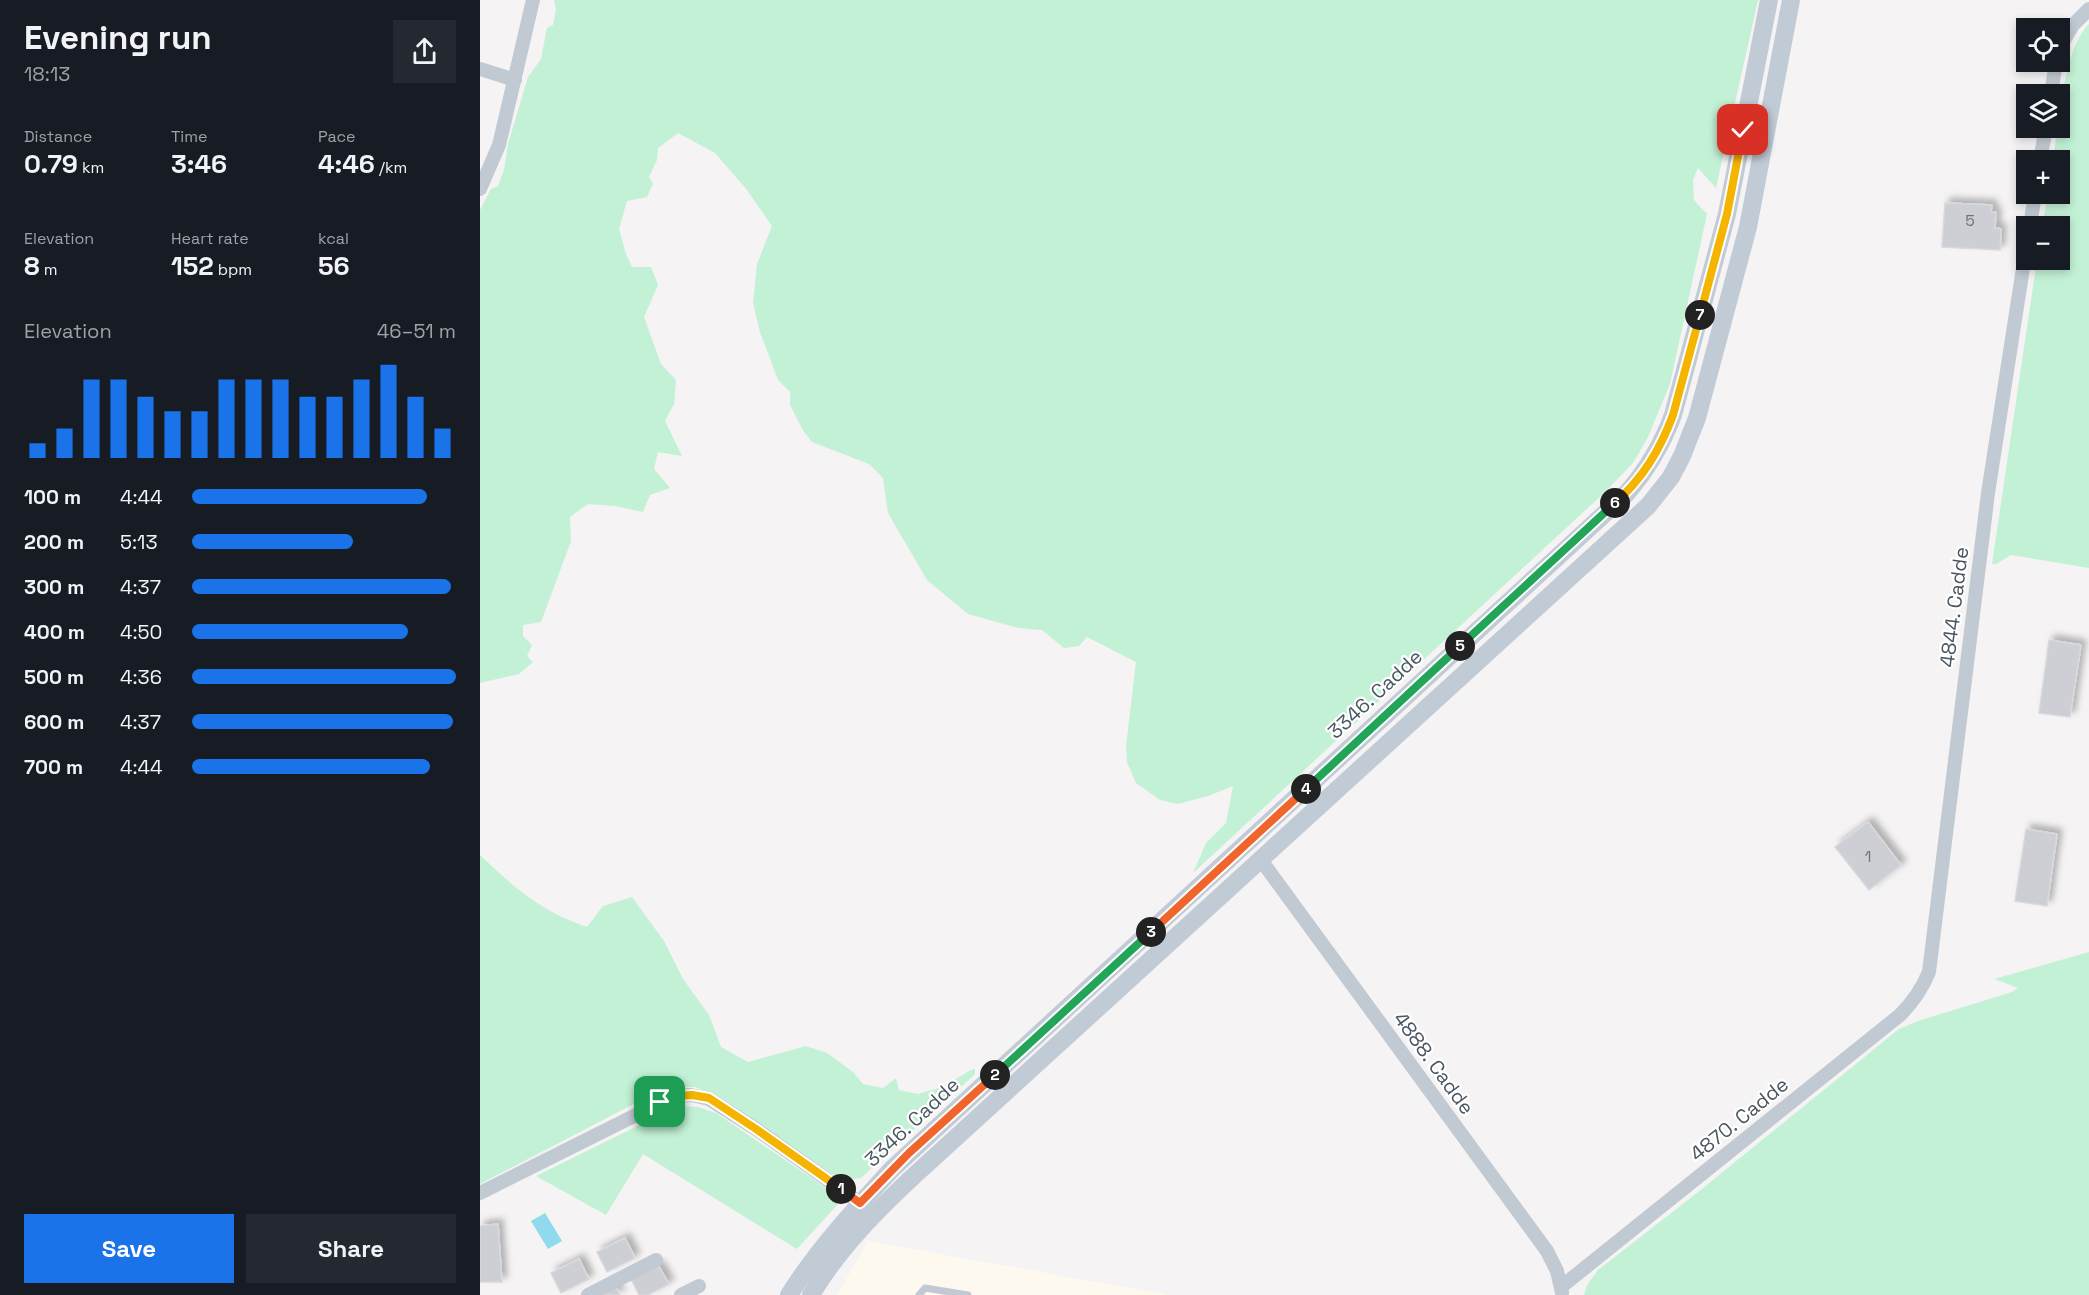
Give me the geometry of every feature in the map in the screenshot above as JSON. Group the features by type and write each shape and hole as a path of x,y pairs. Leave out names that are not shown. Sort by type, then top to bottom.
{"street":[{"path":"480,189 499,145 533,0"},
{"name":"3346. Cadde","path":"789,1295 812,1262 860,1203 909,1153 1626,494 1647,468 1661,446 1673,415 1727,214 1769,0"},
{"name":"3346. Cadde","path":"811,1295 825,1273 893,1195 1648,506 1671,477 1698,418 1748,227 1791,0"},
{"path":"2070,31 2089,9"},
{"path":"480,69 516,80"},
{"name":"4844. Cadde","path":"1929,972 1988,493 2023,270"},
{"name":"4888. Cadde","path":"1261,860 1546,1251 1555,1267 1562,1291"},
{"name":"4870. Cadde","path":"1562,1291 1900,1015 1919,993 1929,972"},
{"path":"480,1193 660,1102 677,1096 692,1095 709,1098 860,1203"},
{"path":"588,1295 656,1260"},
{"path":"681,1295 699,1286"}],"lane":[{"path":"919,1295 925,1288 968,1295"}],"shaded area":[{"path":"868,1241 1169,1295 837,1295"}],"green space":[{"path":"554,0 1758,0 1716,188 1698,168 1693,180 1694,200 1707,214 1670,384 1648,437 1633,463 1605,492 1193,873 1206,843 1226,823 1233,786 1178,804 1160,800 1136,783 1127,762 1126,746 1136,662 1087,637 1079,646 1064,648 1042,630 1018,628 968,614 927,580 888,513 883,478 869,464 812,442 790,405 790,392 778,380 760,332 753,303 757,264 772,226 747,190 715,153 678,133 658,148 657,160 649,177 653,184 647,197 627,201 619,229 632,267 651,267 658,285 644,317 661,364 676,380 674,404 665,421 682,456 658,452 654,469 670,488 650,495 643,512 615,506 588,504 570,517 571,541 541,622 523,625 523,636 532,645 527,656 533,662 519,674 480,683 480,210 491,189 498,186 504,170 508,144 528,77 541,59 547,28 553,25 556,9"},
{"path":"2089,24 2089,568 2011,555 1992,564 2036,270 2070,270 2070,216 2044,216 2046,204 2070,204 2070,150 2055,150 2056,138 2070,138 2070,84 2065,84 2067,72 2070,72 2073,51"},
{"path":"480,855 505,878 542,906 587,927 603,906 632,897 664,941 683,979 709,1015 721,1047 748,1062 806,1046 827,1053 853,1072 863,1084 883,1088 896,1078 899,1090 918,1094 942,1087 971,1070 975,1069 975,1074 861,1178 844,1180 832,1174 717,1096 695,1087 671,1087 645,1098 480,1184"},
{"path":"2089,952 2089,1295 1584,1295 1587,1285 1598,1270 1899,1029 2012,992 2018,988 1994,979"},
{"path":"684,1106 698,1107 716,1113 829,1190 838,1204 797,1249 643,1154 606,1215 536,1176 670,1110"}],"water":[{"path":"545,1213 562,1241 548,1249 531,1221"}],"building":[{"path":"1945,203 1992,205 1991,212 1996,212 1995,228 2001,229 2000,250 1942,247"},
{"path":"2049,640 2081,645 2070,717 2039,713"},
{"path":"1868,822 1901,865 1869,890 1835,847"},
{"path":"2026,829 2057,834 2047,906 2015,901"},
{"path":"498,1224 502,1282 480,1282 480,1226"},
{"path":"625,1238 635,1258 607,1272 597,1252"},
{"path":"579,1259 589,1279 561,1293 551,1273"},
{"path":"658,1265 669,1284 648,1295 639,1295 631,1279"},
{"path":"615,1286 620,1295 598,1295"}],"route":[{"path":"660,1102 677,1096 692,1095 709,1098 860,1203 909,1153 1626,494 1637,481 1661,446 1673,415 1727,214 1743,130"}]}
